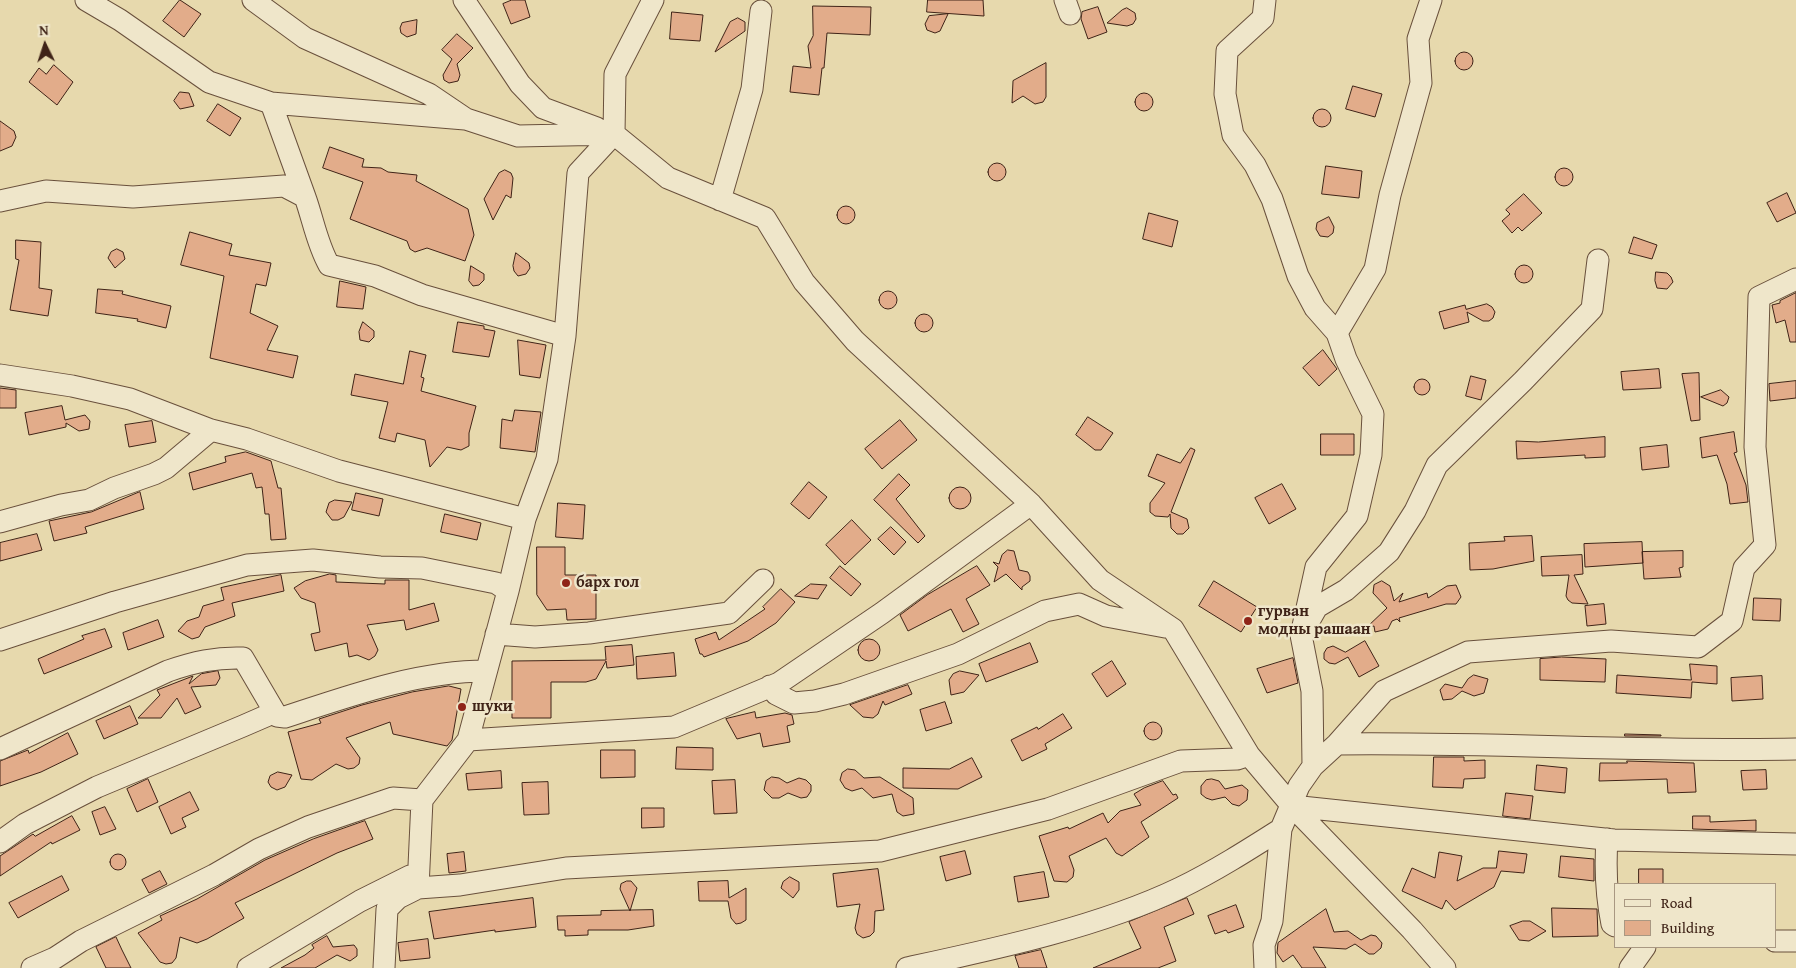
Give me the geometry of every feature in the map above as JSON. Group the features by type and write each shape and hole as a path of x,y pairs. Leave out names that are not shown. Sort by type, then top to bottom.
{"street":[{"path":"86,0 120,20 209,82 271,104 466,120 518,136 614,134"},
{"path":"253,0 305,38 429,94 466,120"},
{"path":"464,0 520,84 543,108 614,134 668,178 765,218 804,282 855,341 1031,504 1100,580 1172,629 1249,754 1292,806 1412,930 1445,968"},
{"path":"384,968 387,910 419,878 422,800 468,740 508,591 525,519 547,459 565,336 578,173 614,134 615,74 653,0"},
{"path":"1265,0 1263,18 1227,51 1225,94 1233,135 1255,165 1272,199 1291,258 1311,300 1337,333 1346,359 1373,414 1371,455 1357,516 1316,568 1301,636 1312,691 1313,766"},
{"path":"1337,333 1375,269 1390,195 1421,83 1418,39 1431,0"},
{"path":"720,200 752,89 761,11"},
{"path":"271,104 315,225 322,252 329,265 374,276 422,295 565,336"},
{"path":"6,195 46,191 133,196 284,186 305,197"},
{"path":"1301,636 1317,607 1346,590 1389,552 1415,512 1437,465 1592,310 1598,260"},
{"path":"1265,968 1264,945 1272,921 1281,829 1299,786 1313,766 1337,744 1384,691 1468,652 1612,641 1698,647 1732,621 1744,568 1764,545 1755,447 1759,296 1796,280"},
{"path":"0,375 72,386 130,400 174,414 211,430 248,439 339,471 525,519"},
{"path":"0,522 61,504 89,500 114,488 154,474 166,468 211,430"},
{"path":"468,740 674,727 779,683 882,613 1031,504"},
{"path":"0,640 115,602 248,565 313,560 380,567 422,568 496,583 508,591"},
{"path":"496,634 535,637 589,633 729,612 763,580"},
{"path":"770,686 776,694 794,703 815,701 844,694 958,654 1045,610 1079,604 1106,616 1172,629"},
{"path":"0,749 168,671 195,661 218,658 243,658 277,716 285,717 339,699 405,682 459,671 486,671"},
{"path":"0,842 25,824 97,787 266,716 273,710"},
{"path":"1337,744 1418,743 1723,750 1796,749"},
{"path":"248,968 360,901 397,884 419,878 460,885 566,868 880,851 1048,809 1181,761 1237,759 1249,754"},
{"path":"32,968 55,958 81,941 214,875 259,849 308,827 393,798 422,800"},
{"path":"1292,806 1607,839 1796,844"},
{"path":"908,968 1002,947 1129,908 1178,889 1226,864 1281,829"},
{"path":"1607,839 1605,870 1607,898 1612,924 1614,925"},
{"path":"1776,941 1796,941"},
{"path":"1630,968 1644,948"}],"building":[{"path":"180,0 201,14 184,37 163,21"},
{"path":"512,0 525,0 530,17 511,24 503,4"},
{"path":"928,0 983,0 984,16 927,12"},
{"path":"813,6 871,7 870,35 827,33 824,68 822,68 819,95 790,92 793,66 811,68 808,46 813,36"},
{"path":"1098,7 1107,32 1088,39 1081,19 1082,12"},
{"path":"1127,8 1135,13 1136,19 1133,24 1127,26 1107,23 1122,10"},
{"path":"672,12 703,15 700,41 670,39"},
{"path":"948,14 940,31 935,33 927,30 925,24 929,16"},
{"path":"738,18 745,22 745,31 715,52 730,22"},
{"path":"417,20 416,34 407,37 401,33 402,23"},
{"path":"457,34 473,48 457,64 460,75 458,81 449,83 444,80 443,75 452,59 442,50"},
{"path":"1464,52 1470,55 1473,61 1470,67 1464,70 1458,67 1455,61 1458,55"},
{"path":"1046,63 1046,97 1043,102 1035,104 1023,96 1012,103 1013,81"},
{"path":"54,65 73,82 57,105 29,82 39,68 46,74"},
{"path":"1353,86 1382,94 1375,117 1346,109"},
{"path":"180,92 189,93 194,106 180,109 174,101"},
{"path":"1144,93 1150,96 1153,102 1150,108 1144,111 1138,108 1135,102 1138,96"},
{"path":"218,104 241,118 230,136 207,121"},
{"path":"1322,109 1328,112 1331,118 1328,124 1322,127 1316,124 1313,118 1316,112"},
{"path":"0,121 14,131 16,137 12,146 0,151"},
{"path":"330,147 364,159 362,167 381,168 388,172 417,175 416,181 468,209 474,235 465,261 427,248 415,252 410,249 407,241 350,219 363,182 323,168"},
{"path":"997,163 1003,166 1006,172 1003,178 997,181 991,178 988,172 991,166"},
{"path":"1326,166 1362,171 1359,198 1322,194"},
{"path":"1564,168 1570,171 1573,177 1570,183 1564,186 1558,183 1555,177 1558,171"},
{"path":"505,170 511,173 513,178 511,198 506,195 493,220 484,199 499,173"},
{"path":"1787,193 1796,213 1777,222 1767,203"},
{"path":"1524,194 1542,213 1522,231 1518,227 1512,233 1502,221 1510,214 1506,210"},
{"path":"846,206 852,209 855,215 852,221 846,224 840,221 837,215 840,209"},
{"path":"1149,213 1178,221 1172,247 1143,239"},
{"path":"1329,217 1334,227 1333,233 1328,237 1320,236 1316,229 1317,223"},
{"path":"190,232 232,244 229,255 271,263 266,286 256,284 250,313 278,326 267,350 298,356 293,378 210,358 224,276 181,265"},
{"path":"1634,237 1657,245 1652,259 1629,253"},
{"path":"16,240 41,242 39,288 52,290 48,316 10,310 19,260 16,259"},
{"path":"117,249 123,252 125,259 115,268 108,258 111,252"},
{"path":"516,253 529,263 530,268 526,274 518,276 514,271 513,266"},
{"path":"1524,265 1530,268 1533,274 1530,280 1524,283 1518,280 1515,274 1518,268"},
{"path":"471,266 484,274 484,280 479,285 473,286 469,281"},
{"path":"1656,272 1667,273 1671,277 1673,282 1667,289 1657,288 1655,281"},
{"path":"340,281 366,287 363,309 337,307"},
{"path":"98,289 123,291 122,294 171,306 166,328 137,321 138,319 96,313"},
{"path":"888,291 894,294 897,300 894,306 888,309 882,306 879,300 882,294"},
{"path":"1796,293 1796,342 1790,342 1785,320 1776,323 1772,305 1780,303 1780,301"},
{"path":"1487,304 1495,312 1493,318 1489,321 1483,321 1467,312 1469,322 1444,329 1439,312 1465,305 1466,309"},
{"path":"924,314 930,317 933,323 930,329 924,332 918,329 915,323 918,317"},
{"path":"363,322 374,331 374,337 369,342 360,340 359,332"},
{"path":"458,322 484,326 484,329 495,331 489,357 453,352"},
{"path":"518,340 546,345 540,378 520,375"},
{"path":"1323,350 1337,369 1319,386 1303,368"},
{"path":"410,351 426,355 421,377 424,378 421,391 476,406 469,433 469,446 461,450 447,447 430,467 425,440 397,433 395,442 379,438 388,402 351,395 355,374 403,384"},
{"path":"1659,369 1661,388 1623,390 1621,372"},
{"path":"1699,373 1700,420 1691,421 1682,374"},
{"path":"1471,376 1486,380 1481,400 1466,396"},
{"path":"1422,379 1428,381 1430,387 1428,393 1422,395 1416,393 1414,387 1416,381"},
{"path":"1796,381 1796,398 1770,401 1769,384"},
{"path":"0,388 16,390 16,408 0,408"},
{"path":"1721,390 1729,397 1727,403 1723,406 1701,397"},
{"path":"62,406 65,420 85,415 90,421 89,429 79,431 66,423 66,427 29,435 25,413"},
{"path":"515,410 541,412 535,452 500,448 502,419 512,421"},
{"path":"1088,417 1113,433 1101,450 1095,450 1076,435"},
{"path":"900,420 917,440 882,469 865,449"},
{"path":"152,421 156,442 129,447 125,425"},
{"path":"1734,432 1737,452 1734,453 1746,485 1748,502 1730,504 1727,484 1717,455 1702,458 1700,438"},
{"path":"1321,434 1354,434 1354,455 1321,455"},
{"path":"1605,437 1605,457 1585,458 1585,455 1517,459 1516,441 1538,442"},
{"path":"1667,445 1669,467 1642,470 1640,448"},
{"path":"1191,448 1195,450 1171,512 1187,519 1189,528 1183,534 1177,534 1171,528 1170,514 1168,517 1155,516 1150,512 1150,503 1165,483 1148,476 1157,454 1180,463"},
{"path":"246,452 271,461 278,488 281,488 286,539 271,540 269,514 265,514 262,487 256,488 252,473 193,490 189,473 226,462 225,457"},
{"path":"899,474 910,485 896,499 925,536 918,543 874,500"},
{"path":"809,482 827,497 809,519 791,504"},
{"path":"1282,484 1296,509 1269,524 1255,498"},
{"path":"960,487 968,490 971,498 968,506 960,509 952,506 949,498 952,490"},
{"path":"140,492 144,509 85,527 87,533 54,541 49,521 91,512"},
{"path":"356,493 383,499 379,516 352,510"},
{"path":"335,500 352,502 344,517 332,520 326,512 329,503"},
{"path":"558,503 585,505 583,539 556,537"},
{"path":"445,514 481,523 477,540 441,532"},
{"path":"852,520 871,540 845,565 826,545"},
{"path":"891,527 906,542 894,555 878,539"},
{"path":"37,534 42,550 0,561 0,543"},
{"path":"1532,536 1534,561 1493,569 1470,570 1469,543 1505,541 1504,537"},
{"path":"1642,542 1643,563 1585,567 1584,544"},
{"path":"537,547 565,547 565,575 596,575 596,619 567,620 566,609 547,610 537,595"},
{"path":"1008,550 1014,551 1019,570 1028,572 1030,576 1030,581 1022,587 1022,590 1006,574 994,582 998,567 993,562 999,564 1002,555"},
{"path":"1683,551 1683,567 1679,568 1681,577 1644,579 1642,552"},
{"path":"1582,555 1583,574 1574,575 1588,604 1572,603 1568,600 1566,596 1569,575 1542,576 1541,557"},
{"path":"840,566 861,584 851,596 830,578"},
{"path":"977,566 990,585 966,599 979,624 963,632 951,609 908,631 900,615 927,595"},
{"path":"330,574 336,575 336,582 385,584 385,580 409,580 409,610 434,603 439,621 406,630 404,620 367,625 378,650 375,656 369,660 357,655 349,657 347,643 315,651 311,634 320,632 315,603 301,598 294,588 305,581"},
{"path":"281,575 284,591 232,603 235,616 205,627 199,637 192,639 178,631 187,621 199,617 203,606 224,600 221,588"},
{"path":"1214,581 1257,607 1241,632 1199,606"},
{"path":"1382,581 1390,586 1394,601 1403,593 1399,602 1427,593 1428,598 1447,586 1456,585 1461,597 1456,604 1446,604 1399,618 1400,622 1397,619 1392,621 1388,629 1375,632 1374,626 1366,628 1387,608 1373,593 1374,585"},
{"path":"811,584 827,585 818,599 795,596"},
{"path":"781,589 795,602 776,623 748,641 704,657 700,654 695,639 716,632 719,640 765,609 763,607"},
{"path":"1754,598 1781,599 1780,621 1753,620"},
{"path":"1604,604 1606,624 1587,626 1585,606"},
{"path":"158,620 164,637 128,650 123,633"},
{"path":"105,629 112,647 44,674 38,659 84,639 82,636"},
{"path":"869,639 877,642 880,650 877,658 869,661 861,658 858,650 861,642"},
{"path":"1365,641 1379,666 1359,677 1348,657 1335,664 1329,663 1324,659 1324,653 1327,648 1333,646 1345,652"},
{"path":"1030,643 1038,662 986,682 979,664"},
{"path":"632,645 634,665 607,668 606,661 596,679 586,682 551,682 551,718 512,718 512,661 606,660 605,647"},
{"path":"674,653 676,676 637,679 636,657"},
{"path":"1562,657 1606,659 1605,682 1540,680 1540,659"},
{"path":"1293,658 1298,683 1267,693 1257,669"},
{"path":"1112,661 1126,684 1107,697 1092,674"},
{"path":"1690,664 1717,666 1717,684 1692,682 1691,698 1616,693 1617,675 1691,680"},
{"path":"218,671 220,678 216,685 191,687 201,707 185,714 177,698 161,718 138,718 160,695 157,690 193,676 189,684 201,674"},
{"path":"960,671 979,675 964,692 951,695 949,680 953,674"},
{"path":"1474,675 1488,679 1484,693 1474,696 1462,691 1452,699 1443,700 1440,690 1445,684 1462,688 1468,679"},
{"path":"1762,676 1763,699 1732,701 1731,678"},
{"path":"908,685 912,694 885,705 883,701 878,714 873,718 863,717 850,705"},
{"path":"449,686 461,689 452,740 447,746 393,734 390,722 346,738 360,758 359,764 354,768 348,769 336,764 312,780 301,779 288,732 321,723 319,719 362,705 412,692"},
{"path":"945,702 952,723 926,731 920,710"},
{"path":"130,706 138,724 104,739 96,721"},
{"path":"755,712 756,718 785,713 792,715 794,724 787,726 790,742 763,747 760,733 737,739 726,719"},
{"path":"1063,714 1072,728 1045,744 1047,749 1022,761 1011,740 1037,727 1038,729"},
{"path":"1149,722 1157,722 1162,727 1160,738 1149,740 1144,735 1144,727"},
{"path":"68,733 78,754 41,772 0,786 0,761 28,750 29,753"},
{"path":"1625,734 1661,735 1661,736 1625,736"},
{"path":"677,747 713,748 713,770 676,769"},
{"path":"601,750 635,750 635,777 601,778"},
{"path":"1434,757 1464,757 1464,761 1485,760 1485,778 1464,779 1463,788 1433,787"},
{"path":"972,758 982,777 958,789 903,788 903,768 949,769"},
{"path":"1627,761 1694,763 1696,792 1668,793 1667,779 1599,781 1600,763 1627,763"},
{"path":"1537,765 1567,768 1565,793 1535,790"},
{"path":"848,769 855,770 864,778 880,777 913,798 914,814 903,816 897,812 892,794 873,798 862,788 852,791 845,788 840,780 842,773"},
{"path":"1766,770 1767,789 1743,790 1741,771"},
{"path":"501,771 502,788 468,790 466,774"},
{"path":"278,772 292,775 285,787 277,790 271,787 268,782 270,776"},
{"path":"772,777 779,778 787,783 799,778 806,780 811,785 811,791 807,797 801,798 788,793 779,798 772,798 764,790 766,781"},
{"path":"148,779 158,802 137,812 127,789"},
{"path":"735,780 737,813 714,814 712,781"},
{"path":"1206,780 1219,781 1225,789 1242,785 1248,790 1247,800 1239,806 1232,804 1225,797 1212,800 1206,798 1201,794 1201,786"},
{"path":"1163,781 1173,795 1176,794 1178,798 1141,822 1149,837 1122,856 1116,853 1106,838 1069,856 1074,870 1073,877 1067,882 1054,881 1039,836 1068,827 1069,829 1103,813 1108,823 1120,811 1141,805 1134,794"},
{"path":"548,782 549,814 524,815 522,783"},
{"path":"190,792 199,810 182,818 186,827 171,834 159,807"},
{"path":"1506,793 1533,796 1530,819 1503,816"},
{"path":"105,807 116,829 100,835 92,812"},
{"path":"642,808 664,808 664,827 642,828"},
{"path":"72,816 80,830 52,844 51,842 0,876 0,856 33,834 35,836"},
{"path":"1693,816 1710,816 1710,822 1756,820 1756,831 1693,829"},
{"path":"365,821 373,839 337,853 235,903 244,918 197,943 180,937 176,958 172,963 160,962 138,933 162,920 160,916 197,899 265,860 313,839"},
{"path":"965,851 971,874 946,881 940,857"},
{"path":"1499,851 1527,854 1524,873 1501,871 1494,887 1455,910 1446,900 1442,909 1402,891 1412,868 1435,878 1439,852 1462,856 1457,881 1483,868 1496,868"},
{"path":"464,852 466,871 449,873 447,854"},
{"path":"118,854 124,856 126,862 124,868 118,870 112,868 110,862 112,856"},
{"path":"1561,856 1594,859 1594,881 1559,877"},
{"path":"878,869 884,910 875,911 874,932 870,936 863,938 857,934 855,928 860,904 837,907 833,874"},
{"path":"1639,869 1663,869 1663,883 1639,883"},
{"path":"160,871 167,884 149,893 142,880"},
{"path":"1044,872 1049,897 1018,902 1014,877"},
{"path":"62,876 69,890 18,918 9,903"},
{"path":"790,877 799,882 799,890 793,898 781,888 783,882"},
{"path":"631,881 637,888 630,911 620,889 621,884"},
{"path":"728,881 729,898 746,888 746,920 741,923 736,924 731,918 728,901 699,901 698,882"},
{"path":"533,898 536,927 495,932 495,930 434,939 429,912"},
{"path":"1187,898 1194,914 1164,927 1176,961 1158,968 1093,968 1141,948 1129,922"},
{"path":"1236,905 1244,927 1228,933 1226,930 1215,934 1208,916"},
{"path":"1552,908 1597,909 1598,936 1553,937"},
{"path":"1326,909 1334,932 1348,931 1361,940 1371,935 1376,936 1382,943 1381,948 1374,954 1369,954 1355,944 1346,949 1313,947 1326,968 1302,968 1293,955 1283,962 1277,953 1278,943"},
{"path":"653,910 654,926 628,930 588,930 588,935 565,936 565,930 558,930 557,916 601,915 601,911"},
{"path":"1523,921 1530,921 1546,931 1529,941 1519,940 1510,926"},
{"path":"327,936 333,947 354,945 357,949 357,956 350,961 337,955 315,968 281,968 305,955 314,948 312,945"},
{"path":"116,937 131,968 106,968 96,947"},
{"path":"428,939 430,958 400,961 398,943"},
{"path":"1041,950 1047,968 1019,968 1015,956"}],"place":[{"name":"барх гол","path":"566,583"},
{"name":"гурван модны рашаан","path":"1248,621"},
{"name":"шуки","path":"462,707"}]}
